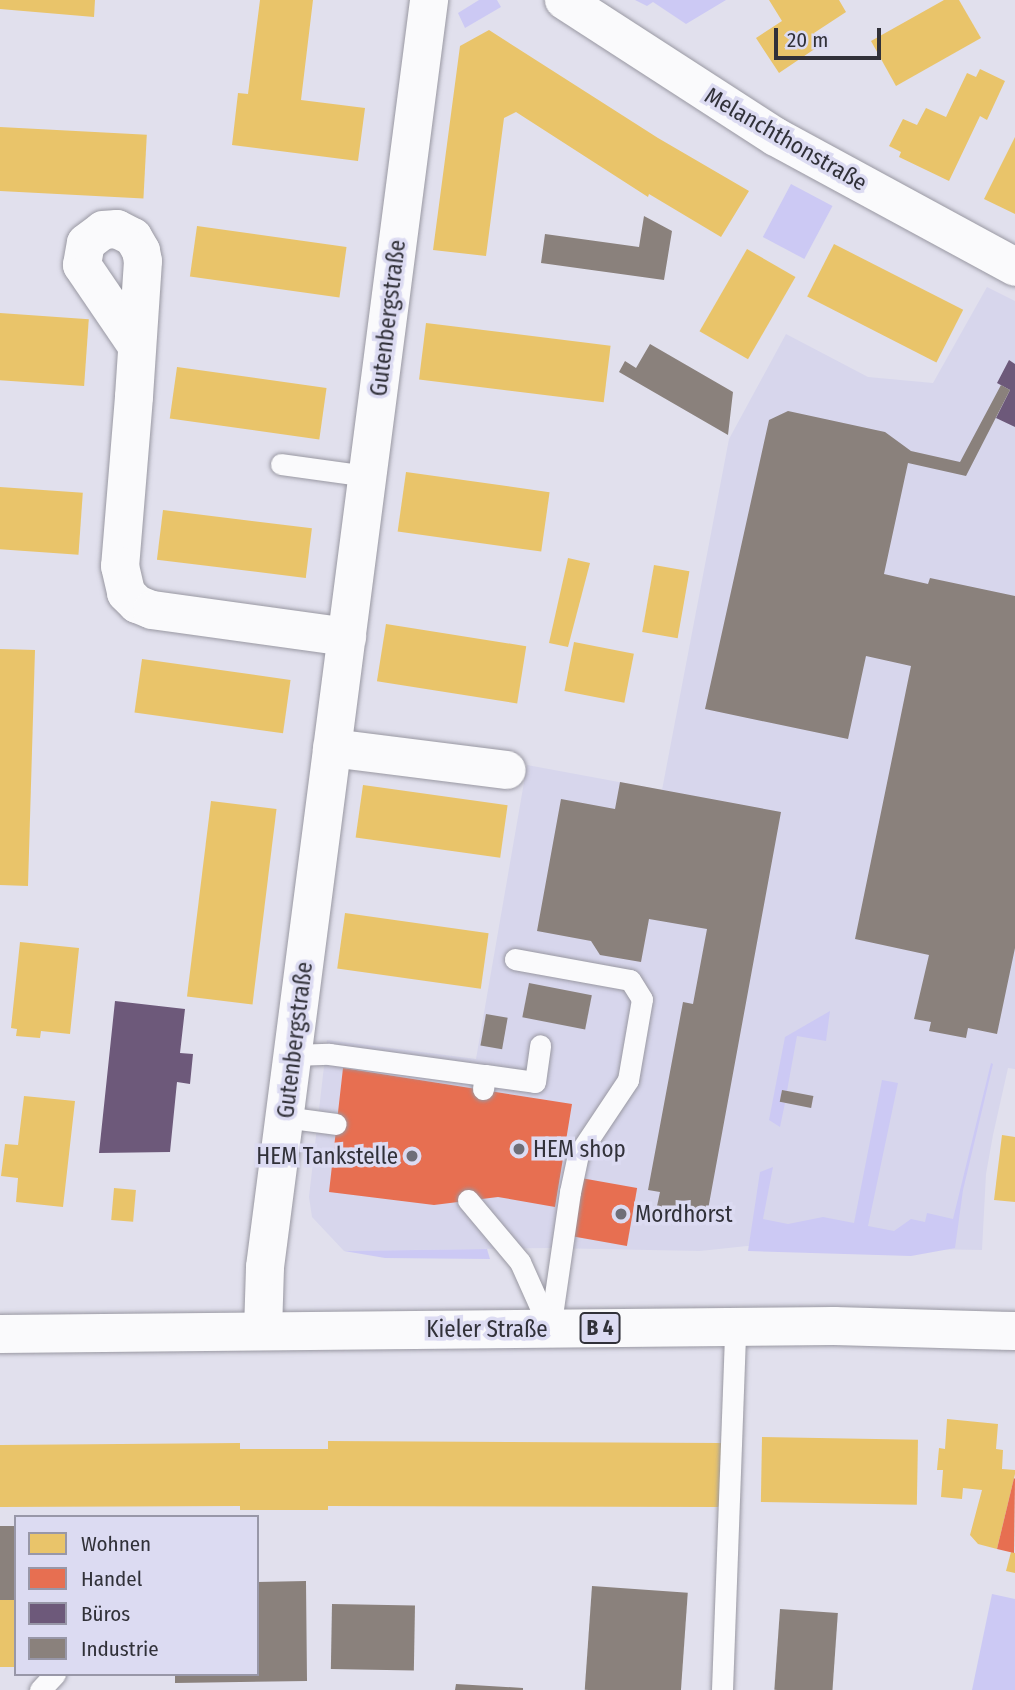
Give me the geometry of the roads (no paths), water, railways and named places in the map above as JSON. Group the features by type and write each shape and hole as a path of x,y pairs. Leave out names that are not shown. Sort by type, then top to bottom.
{"street":[{"name":"Gutenbergstraße","path":"263,1331 265,1267 429,0"},
{"name":"Melanchthonstraße","path":"564,0 776,137 1015,267"},
{"path":"137,346 120,566 125,593 137,604 152,610 347,637"},
{"path":"332,748 507,770"},
{"name":"Kieler Straße","path":"0,1334 735,1327 1015,1331"}],"lane":[{"path":"281,464 368,477"},
{"path":"515,959 630,980 642,999 628,1080 578,1156 570,1192 550,1329"},
{"path":"293,1055 329,1054 484,1082 535,1082 540,1045"},
{"path":"284,1116 336,1124"},
{"path":"468,1200 520,1262 550,1329"},
{"path":"722,1690 735,1327"},
{"path":"40,1690 53,1676"}],"place":[{"name":"HEM shop","path":"519,1149"},
{"name":"HEM Tankstelle","path":"412,1156"},
{"name":"Mordhorst","path":"621,1214"}]}
